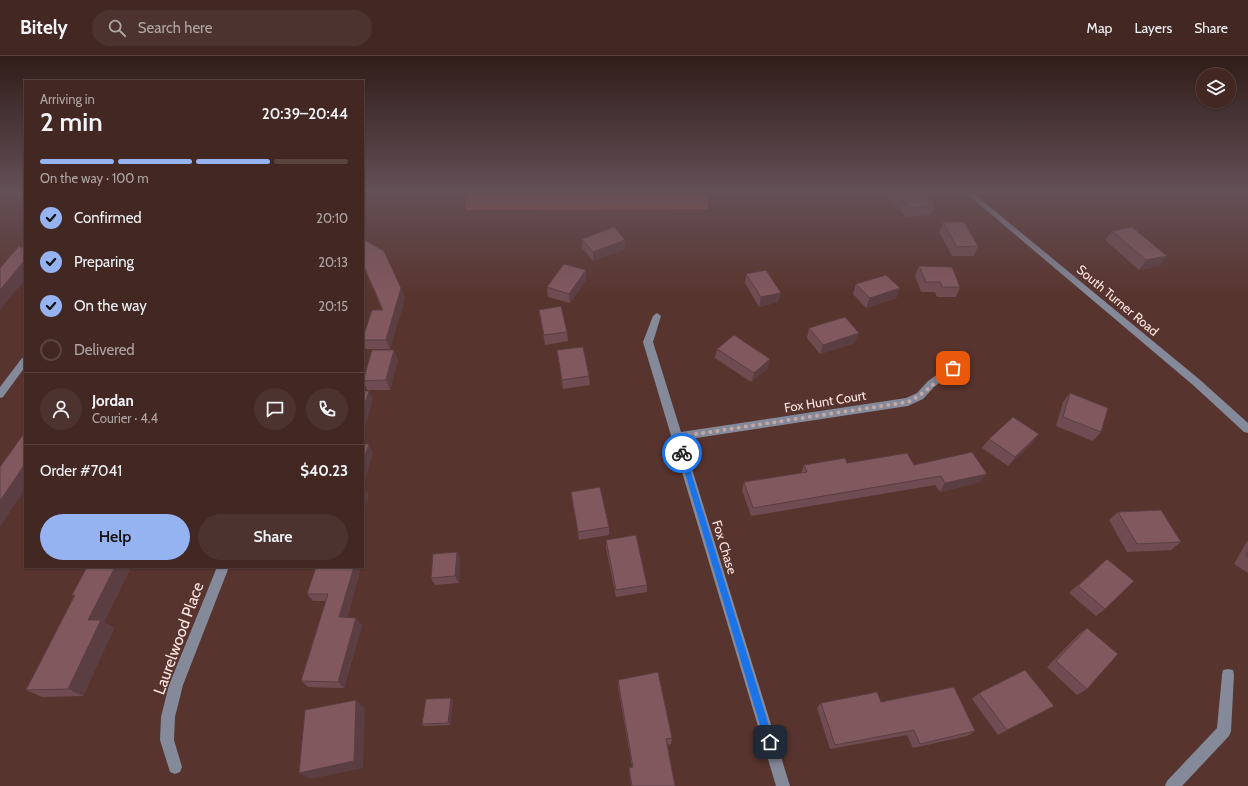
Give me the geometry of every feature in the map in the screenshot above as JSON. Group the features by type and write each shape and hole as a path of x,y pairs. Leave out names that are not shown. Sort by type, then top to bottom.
{"street":[{"name":"South Turner Road","path":"1011,227 1196,382 1248,429"},
{"name":"Fox Chase","path":"657,316 648,342 783,786"},
{"name":"Fox Hunt Court","path":"677,437 908,402 920,396 931,384 964,360"},
{"path":"0,394 24,361"},
{"name":"Laurelwood Place","path":"175,767 167,740 168,718 176,685 223,568"},
{"path":"1172,786 1224,731 1228,675"}],"building":[{"path":"614,227 625,240 593,252 582,239"},
{"path":"946,227 967,227 978,246 957,247"},
{"path":"1132,227 1167,256 1146,260 1112,231"},
{"path":"364,240 384,251 401,288 386,340 364,340 364,334 372,310 383,310 364,266"},
{"path":"24,244 24,261 0,290 0,268 19,246 21,248"},
{"path":"564,264 586,270 569,294 547,287"},
{"path":"919,266 952,267 960,287 942,287 940,282 926,282"},
{"path":"766,270 781,293 761,297 746,274"},
{"path":"886,275 900,288 870,298 856,284"},
{"path":"561,306 567,332 544,335 539,310"},
{"path":"845,317 859,333 823,345 809,328"},
{"path":"734,335 770,359 754,373 717,349"},
{"path":"583,347 589,376 562,380 557,350"},
{"path":"372,350 394,350 386,380 364,381"},
{"path":"364,391 369,391 364,407"},
{"path":"1070,393 1108,408 1101,432 1063,417"},
{"path":"1013,417 1039,434 1015,457 989,439"},
{"path":"24,433 24,465 0,501 0,467"},
{"path":"364,444 369,444 364,459"},
{"path":"972,452 987,474 945,483 941,476 753,508 744,482 807,472 804,465 845,458 847,463 907,453 914,465"},
{"path":"600,487 609,527 578,532 571,492"},
{"path":"1161,510 1181,542 1137,544 1118,512"},
{"path":"636,535 647,585 616,590 606,540"},
{"path":"457,552 455,576 431,578 433,554"},
{"path":"1107,559 1134,581 1105,609 1078,586"},
{"path":"86,568 114,568 88,620 101,620 68,689 26,690 75,595 72,595"},
{"path":"316,568 354,568 339,617 356,618 338,682 301,681 328,594 307,594"},
{"path":"1087,628 1118,654 1087,689 1056,661"},
{"path":"1025,670 1054,706 1007,730 979,693"},
{"path":"658,672 672,738 666,739 675,786 632,786 629,768 633,767 618,680"},
{"path":"954,687 975,731 920,744 914,730 835,745 821,703 877,692 881,702"},
{"path":"451,698 448,723 422,724 426,699"},
{"path":"356,700 354,761 299,773 305,710"}],"way so far":[{"path":"682,453 677,437 908,402 920,396 929,388 931,384 953,368"}],"route":[{"path":"682,453 770,742"}]}
